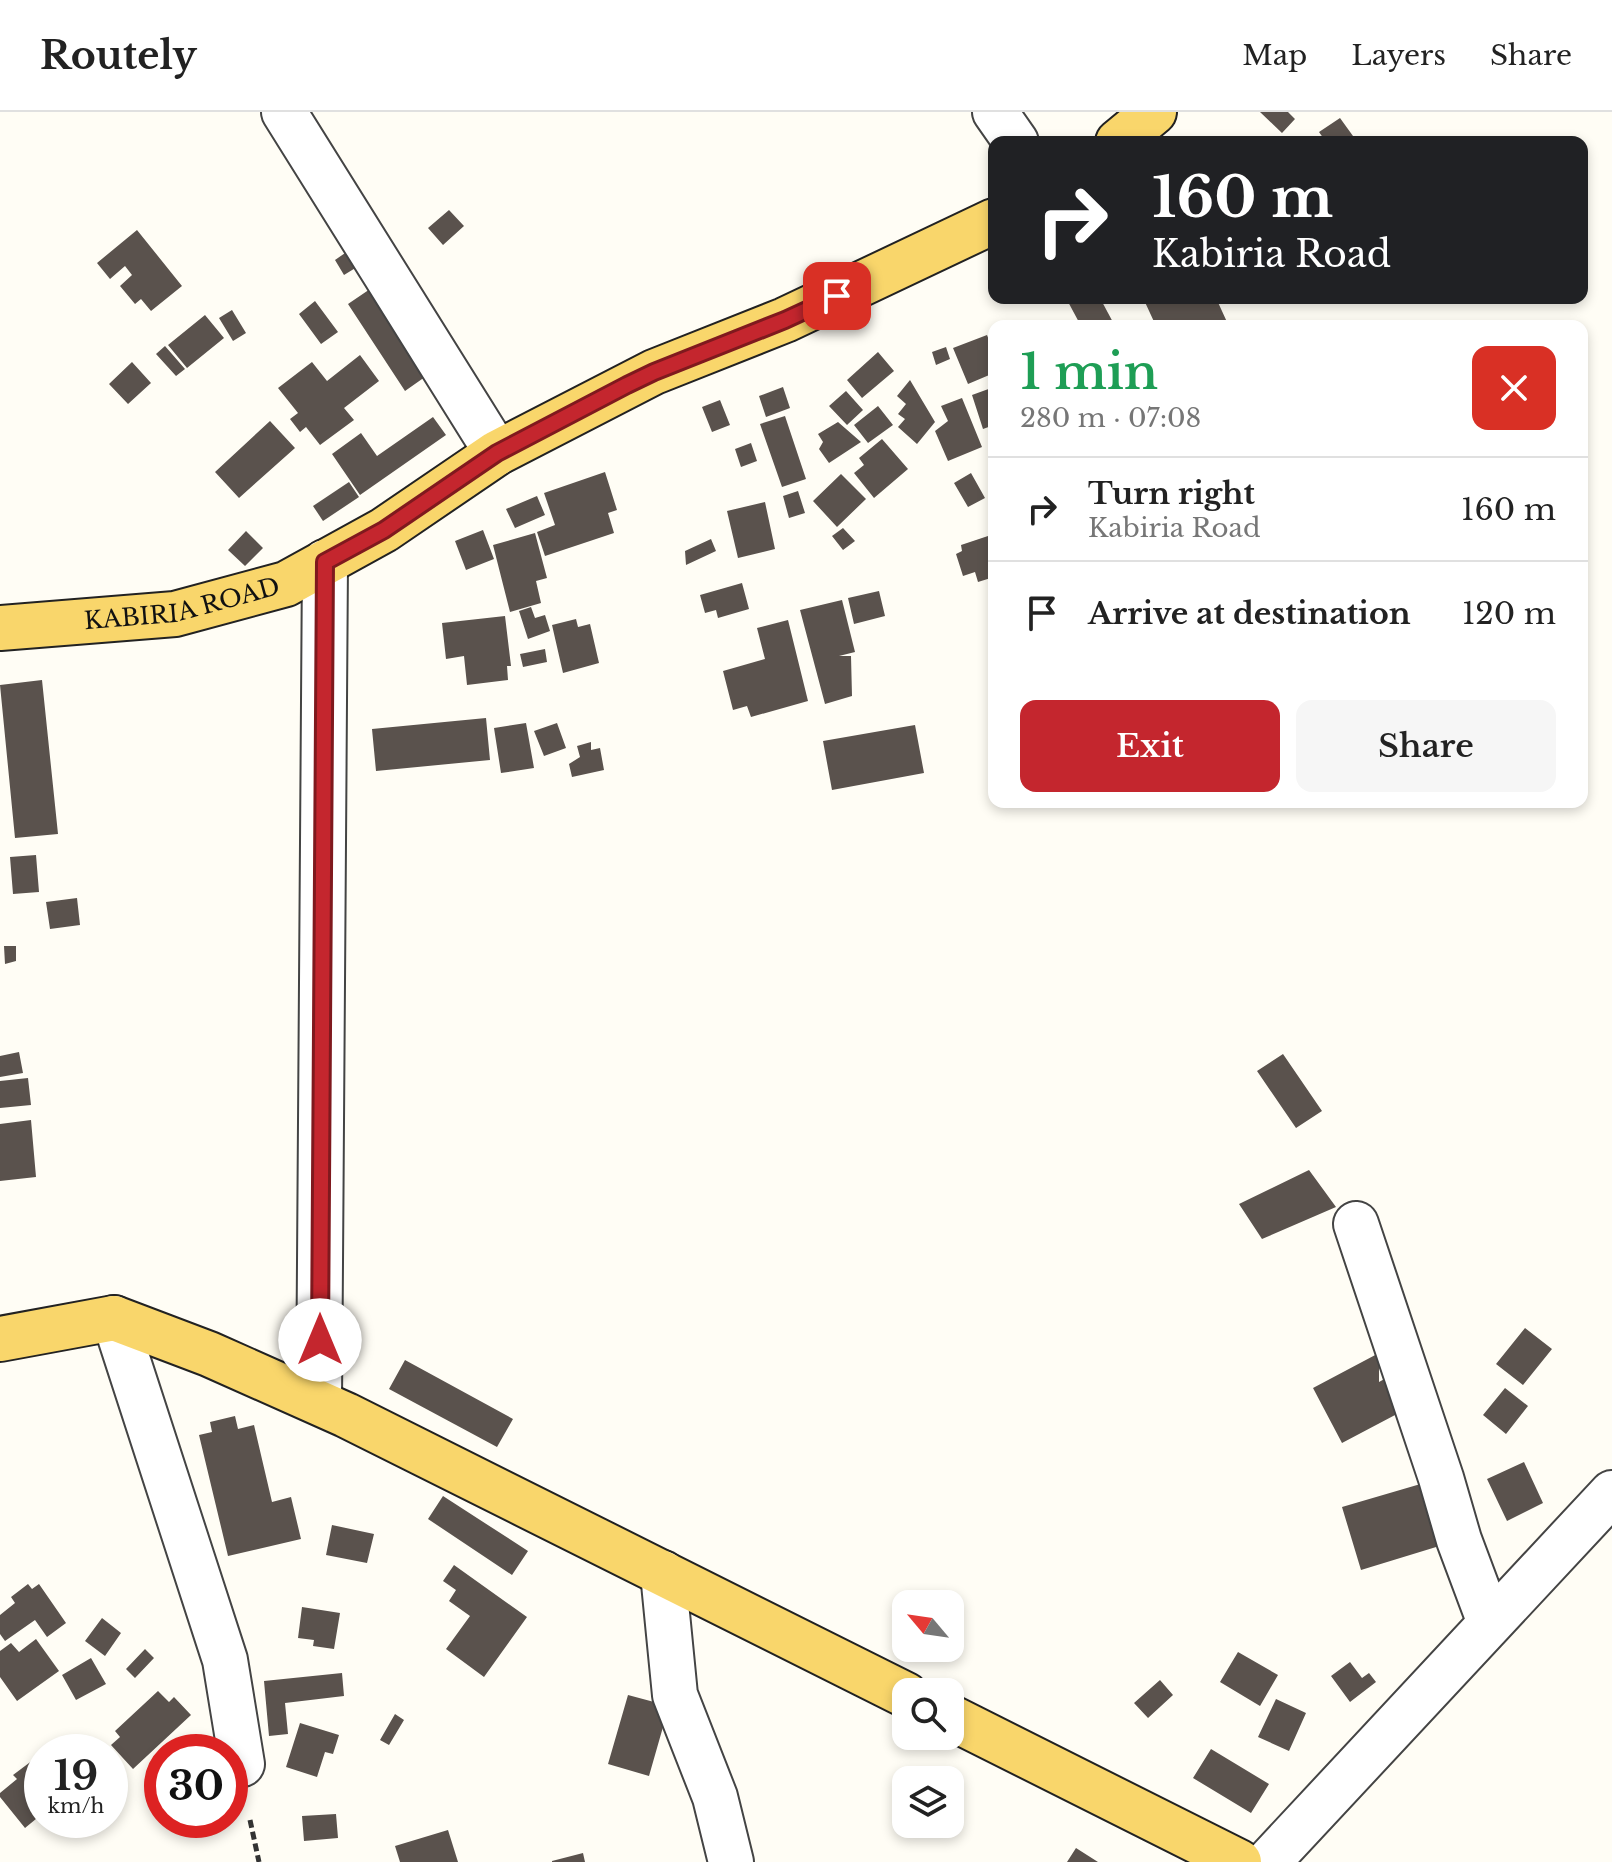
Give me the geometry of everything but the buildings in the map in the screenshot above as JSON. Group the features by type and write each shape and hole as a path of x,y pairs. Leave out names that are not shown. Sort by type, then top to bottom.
{"main road":[{"path":"1125,136 1154,112"},
{"name":"KABIRIA ROAD","path":"0,628 175,614 286,584 384,530 497,453 654,372 785,320 988,224"},
{"path":"0,1339 114,1318 209,1354 319,1402 892,1688"},
{"path":"964,1724 1239,1862"}],"street":[{"path":"284,112 497,453"},
{"path":"995,112 1012,136"},
{"path":"319,1402 325,562"},
{"path":"1356,1224 1459,1540 1490,1623"},
{"path":"114,1318 225,1660 237,1734"},
{"path":"1268,1862 1612,1493"},
{"path":"663,1573 675,1695 715,1797 731,1862"}],"path":[{"path":"250,1820 259,1862"}],"route":[{"path":"320,1340 325,562 384,530 497,453 627,385 837,296"}]}
